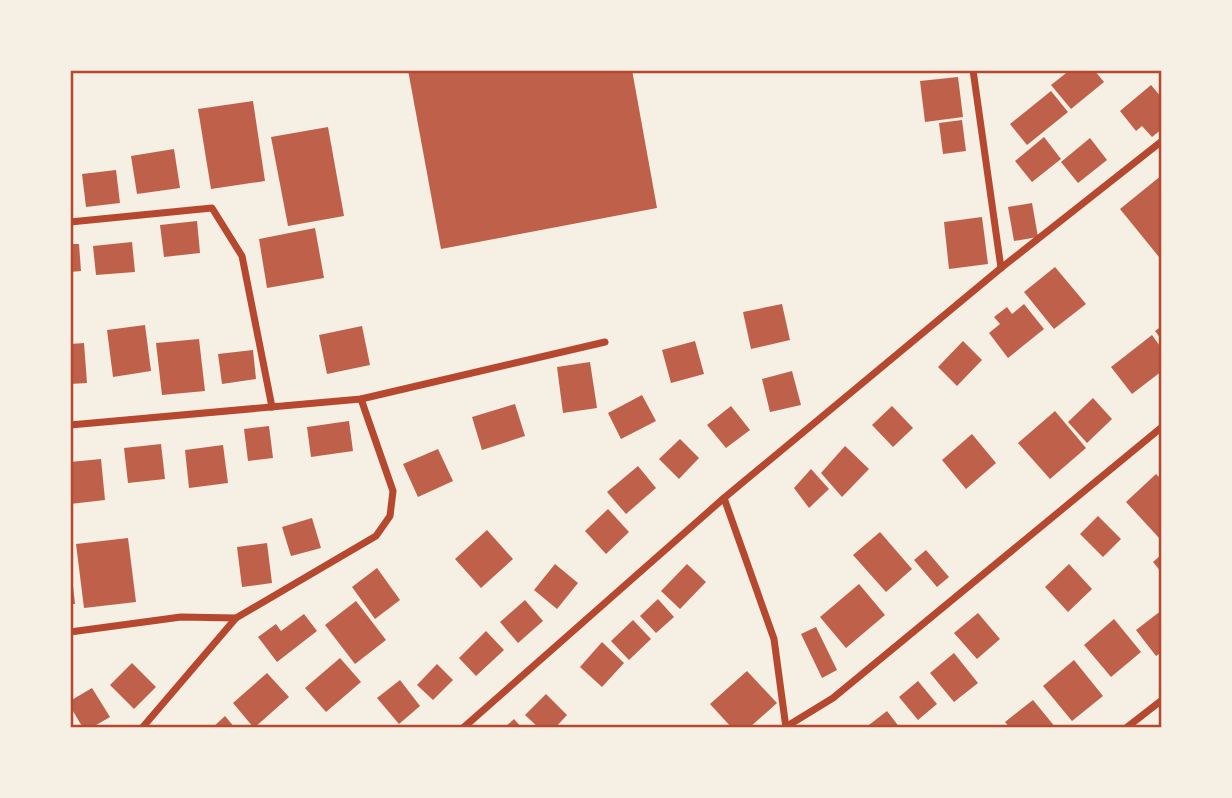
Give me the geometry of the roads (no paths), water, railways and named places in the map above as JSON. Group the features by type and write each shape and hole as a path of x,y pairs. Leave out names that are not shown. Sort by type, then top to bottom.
{"street":[{"path":"973,70 1001,268"},
{"path":"463,728 724,498 1001,268 1162,141"},
{"path":"70,222 212,208 242,257 272,407"},
{"path":"70,425 361,399 605,342"},
{"path":"142,728 236,618 376,536 390,516 393,491 361,399"},
{"path":"724,498 774,639 785,728 833,698 1162,427"},
{"path":"70,632 181,617 236,618"},
{"path":"1126,728 1162,700"}]}
